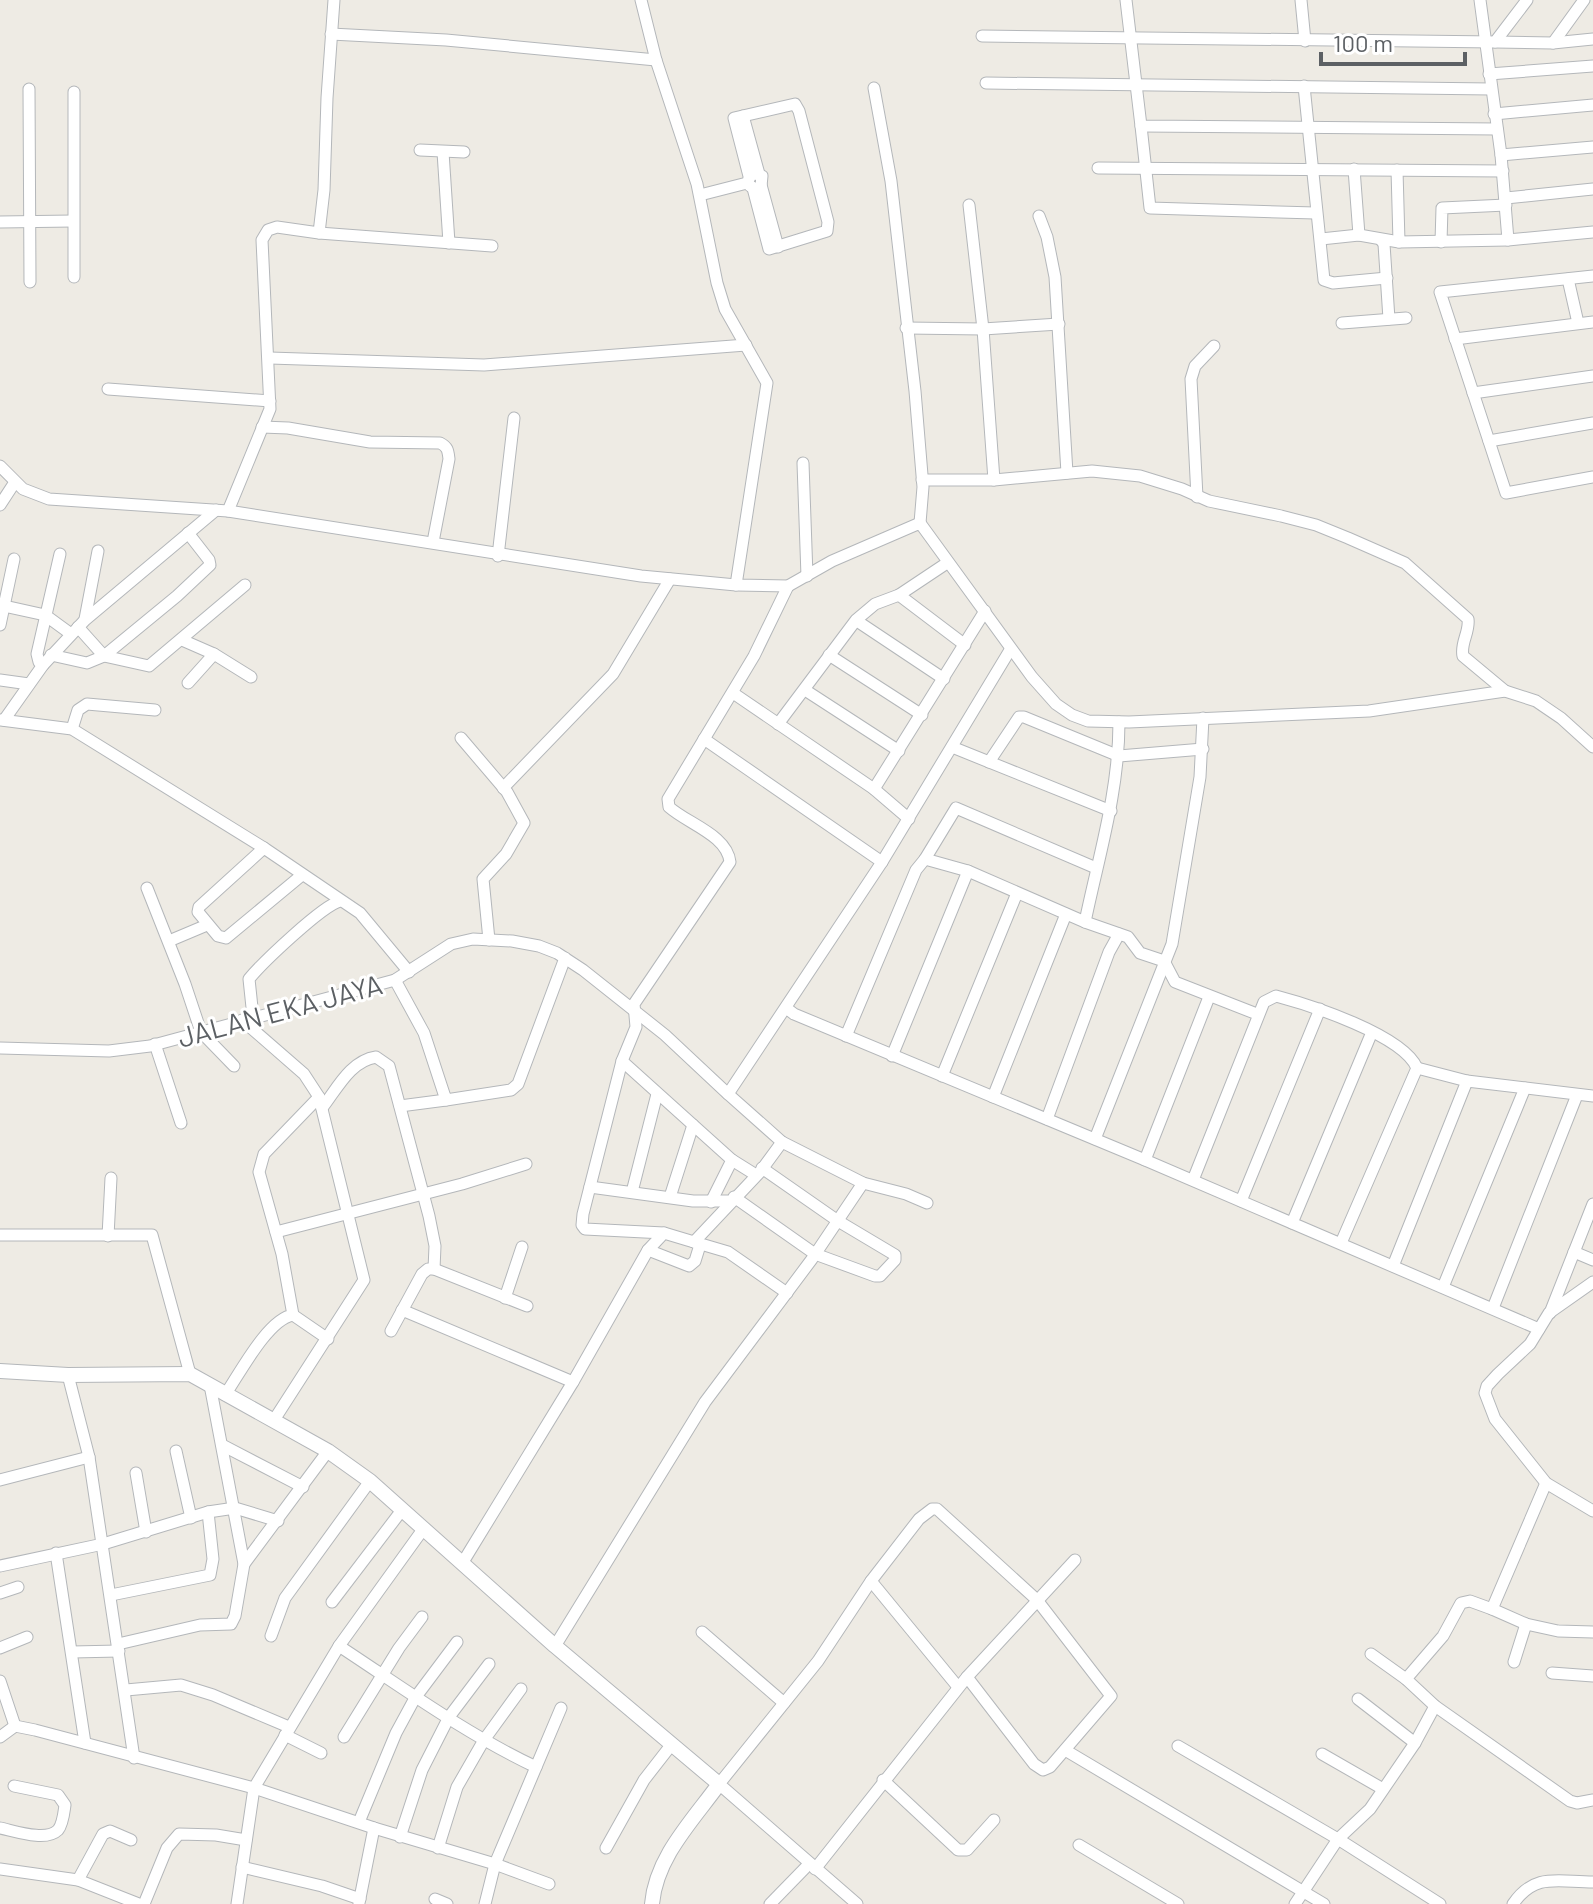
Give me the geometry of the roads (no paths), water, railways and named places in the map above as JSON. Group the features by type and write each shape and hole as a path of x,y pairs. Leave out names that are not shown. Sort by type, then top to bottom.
{"street":[{"path":"319,233 334,0"},
{"path":"641,0 656,60 700,195 725,309 765,376 768,392 736,585"},
{"path":"1126,0 1150,208 1315,213"},
{"path":"1301,0 1305,41"},
{"path":"1480,0 1490,42 1489,74 1503,171 1508,240"},
{"path":"1490,42 1527,0"},
{"path":"1553,43 1584,0"},
{"path":"331,34 446,40 656,60"},
{"path":"982,36 1553,43 1593,39"},
{"path":"1489,74 1593,66"},
{"path":"986,83 1491,89"},
{"path":"1304,86 1324,280 1333,283 1387,278"},
{"path":"874,88 891,181 915,391 922,480 920,523 1010,650 1056,704 1088,721 1119,722 1369,711 1505,691"},
{"path":"29,89 30,282"},
{"path":"74,92 74,277"},
{"path":"795,104 829,228 824,234 769,249 754,181 734,118 795,104"},
{"path":"1494,114 1593,105"},
{"path":"1141,126 1497,129"},
{"path":"1501,155 1593,147"},
{"path":"420,150 464,152"},
{"path":"443,152 449,243"},
{"path":"1098,168 1503,171"},
{"path":"1354,169 1359,235"},
{"path":"1397,170 1399,242"},
{"path":"700,195 754,181"},
{"path":"1441,242 1442,208 1593,189"},
{"path":"969,205 983,329 994,480"},
{"path":"1039,216 1047,237 1055,277 1067,473"},
{"path":"0,222 73,221"},
{"path":"409,972 374,927 351,905 340,901 264,848 72,729 2,720 47,660 78,627 188,533 222,511 270,409 270,358 262,240 268,230 277,227 492,246"},
{"path":"1321,239 1359,235 1399,242 1441,242 1508,240 1593,232"},
{"path":"1381,240 1384,244 1389,319"},
{"path":"1593,276 1440,292 1506,493 1593,477"},
{"path":"1568,279 1578,323"},
{"path":"1342,323 1406,318"},
{"path":"1455,339 1593,322"},
{"path":"906,328 983,329 1059,324"},
{"path":"270,358 484,365 746,345"},
{"path":"1197,497 1191,379 1195,366 1214,346"},
{"path":"1473,393 1593,376"},
{"path":"108,389 270,401"},
{"path":"498,556 514,418"},
{"path":"1489,441 1593,423"},
{"path":"262,427 306,430 338,439 440,443 445,446 449,459 433,542"},
{"path":"803,463 807,576"},
{"path":"0,466 23,489 49,499 222,511 433,542 498,556 736,585 788,586 832,561 920,523"},
{"path":"922,480 994,480 1115,472 1140,476 1225,506 1316,525 1405,563 1468,619 1463,656 1505,691 1536,701 1561,718 1593,747"},
{"path":"0,505 15,482"},
{"path":"60,554 37,654 39,662 87,663 104,656 209,568 209,560 188,533"},
{"path":"78,627 98,551"},
{"path":"0,625 14,559"},
{"path":"778,724 857,621 875,604 899,595 947,563"},
{"path":"503,788 613,674 670,579"},
{"path":"2,605 78,627 104,656 149,666 245,585"},
{"path":"787,1293 728,1252 664,1233 585,1229 582,1225 622,1061 636,1027 633,1009 730,862 725,848 669,807 668,799 754,656 788,586"},
{"path":"899,595 965,645"},
{"path":"874,789 985,611"},
{"path":"857,621 944,679"},
{"path":"182,640 214,654 251,677"},
{"path":"728,1094 882,862 1010,650"},
{"path":"188,683 214,654"},
{"path":"829,655 922,715"},
{"path":"0,680 29,684"},
{"path":"805,690 899,751"},
{"path":"733,693 874,789 909,819"},
{"path":"72,729 78,710 87,704 155,710"},
{"path":"989,762 1015,719 1024,717 1119,756 1203,749"},
{"path":"1095,1139 1172,944 1194,818 1203,749 1203,718"},
{"path":"1085,922 1111,811 1119,756 1119,722"},
{"path":"461,738 503,788 524,823 506,854 483,879 489,940"},
{"path":"704,739 882,862"},
{"path":"952,747 1111,811"},
{"path":"846,1036 916,870 956,808 1096,868"},
{"path":"264,848 199,907 198,912 218,936 226,938 302,875"},
{"path":"925,859 968,871 1131,939 1140,953 1161,959 1175,982 1257,1014"},
{"path":"892,1056 968,871"},
{"path":"147,888 201,1032 234,1066"},
{"path":"942,1076 1017,893"},
{"path":"274,1420 364,1280 321,1102 304,1074 248,1018 249,979 331,904 340,901"},
{"path":"993,1097 1066,914"},
{"path":"169,941 207,925"},
{"path":"1047,1119 1109,952 1119,934"},
{"name":"JALAN EKA JAYA","path":"0,1048 109,1051 155,1044 395,980 451,944 473,939 539,946 565,958 633,1009 782,1142 863,1183 927,1203"},
{"path":"400,1106 511,1090 518,1084 565,958"},
{"path":"395,980 424,1033 446,1100"},
{"path":"1193,1180 1257,1014 1264,1002 1276,996 1320,1009 1372,1032 1408,1054 1417,1068 1467,1081 1593,1096"},
{"path":"1145,1160 1209,997"},
{"path":"786,1008 892,1056 1193,1180 1539,1329"},
{"path":"1241,1201 1320,1009"},
{"path":"1292,1223 1372,1032"},
{"path":"155,1044 181,1123"},
{"path":"328,1339 293,1315 276,1232 259,1172 260,1163 264,1154 360,1062 376,1057 389,1066 435,1246 434,1269"},
{"path":"590,1187 711,1202 732,1199 815,1254 875,1276 880,1276 895,1260 895,1255 759,1172 732,1160 622,1061"},
{"path":"1341,1243 1417,1068"},
{"path":"1393,1266 1467,1081"},
{"path":"1443,1287 1525,1088"},
{"path":"632,1192 657,1094"},
{"path":"1493,1308 1577,1095"},
{"path":"670,1197 693,1125"},
{"path":"648,1250 689,1266 695,1261 697,1244 782,1142"},
{"path":"711,1202 732,1160"},
{"path":"276,1232 526,1164"},
{"path":"108,1236 111,1178"},
{"path":"555,1646 705,1402 787,1293 863,1183"},
{"path":"1593,1204 1549,1313 1530,1344 1487,1386 1485,1393 1495,1419 1546,1483 1593,1511"},
{"path":"463,1562 573,1382 648,1250 664,1233"},
{"path":"0,1235 152,1235 190,1374"},
{"path":"505,1298 522,1247"},
{"path":"1574,1252 1593,1260"},
{"path":"391,1331 422,1274 428,1269 527,1306"},
{"path":"1549,1313 1593,1282"},
{"path":"402,1310 573,1382"},
{"path":"225,1395 271,1328 283,1317 293,1315"},
{"path":"0,1371 68,1375 190,1374 328,1451 370,1481 555,1646 857,1904"},
{"path":"68,1375 89,1457 134,1758"},
{"path":"72,1652 118,1647 200,1625 231,1624 244,1564 210,1385"},
{"path":"222,1445 303,1487"},
{"path":"176,1451 191,1518"},
{"path":"244,1564 328,1451"},
{"path":"0,1480 89,1457"},
{"path":"136,1473 146,1532"},
{"path":"271,1636 285,1598 370,1481"},
{"path":"1492,1609 1546,1483"},
{"path":"0,1566 103,1544 208,1512 235,1508 278,1521"},
{"path":"652,1904 654,1884 665,1858 719,1784 818,1661 871,1581 928,1510 937,1509 1037,1600 1111,1694 1050,1767 1043,1770 1038,1768 967,1677"},
{"path":"332,1602 402,1510"},
{"path":"111,1595 210,1575 213,1559 208,1512"},
{"path":"237,1904 254,1788 339,1646 424,1528"},
{"path":"56,1553 85,1743"},
{"path":"770,1904 812,1866 958,1687 1075,1560"},
{"path":"871,1581 958,1687"},
{"path":"0,1593 18,1587"},
{"path":"1406,1679 1443,1636 1461,1603 1470,1601 1526,1624 1558,1631 1593,1632"},
{"path":"344,1737 422,1617"},
{"path":"1514,1662 1526,1624"},
{"path":"702,1632 784,1703"},
{"path":"0,1648 27,1637"},
{"path":"359,1822 396,1733 415,1698 457,1642"},
{"path":"339,1646 415,1698 536,1767"},
{"path":"1371,1654 1406,1679 1435,1706 1570,1801 1593,1800"},
{"path":"400,1837 422,1770 449,1717 489,1664"},
{"path":"1552,1673 1593,1676"},
{"path":"0,1681 15,1726"},
{"path":"126,1690 181,1685 236,1704 321,1753"},
{"path":"438,1848 457,1787 484,1740 521,1689"},
{"path":"1358,1699 1415,1743"},
{"path":"1295,1904 1338,1839 1370,1809 1415,1743 1435,1706"},
{"path":"485,1904 495,1864 561,1708"},
{"path":"0,1737 15,1726 254,1788 549,1884"},
{"path":"606,1848 644,1780 672,1744"},
{"path":"1178,1746 1338,1839 1440,1904"},
{"path":"1065,1750 1324,1904"},
{"path":"1322,1754 1383,1789"},
{"path":"883,1780 958,1850 967,1850 994,1820"},
{"path":"0,1828 46,1835 56,1832 61,1824 65,1805 58,1795 14,1786"},
{"path":"242,1867 322,1886 360,1902 374,1828"},
{"path":"78,1880 103,1834 110,1831 131,1840"},
{"path":"0,1869 78,1880 122,1901 141,1904 167,1848 179,1834 246,1840"},
{"path":"1079,1845 1178,1904"},
{"path":"1513,1904 1529,1885 1539,1882 1593,1882"},
{"path":"435,1899 447,1904"}]}
